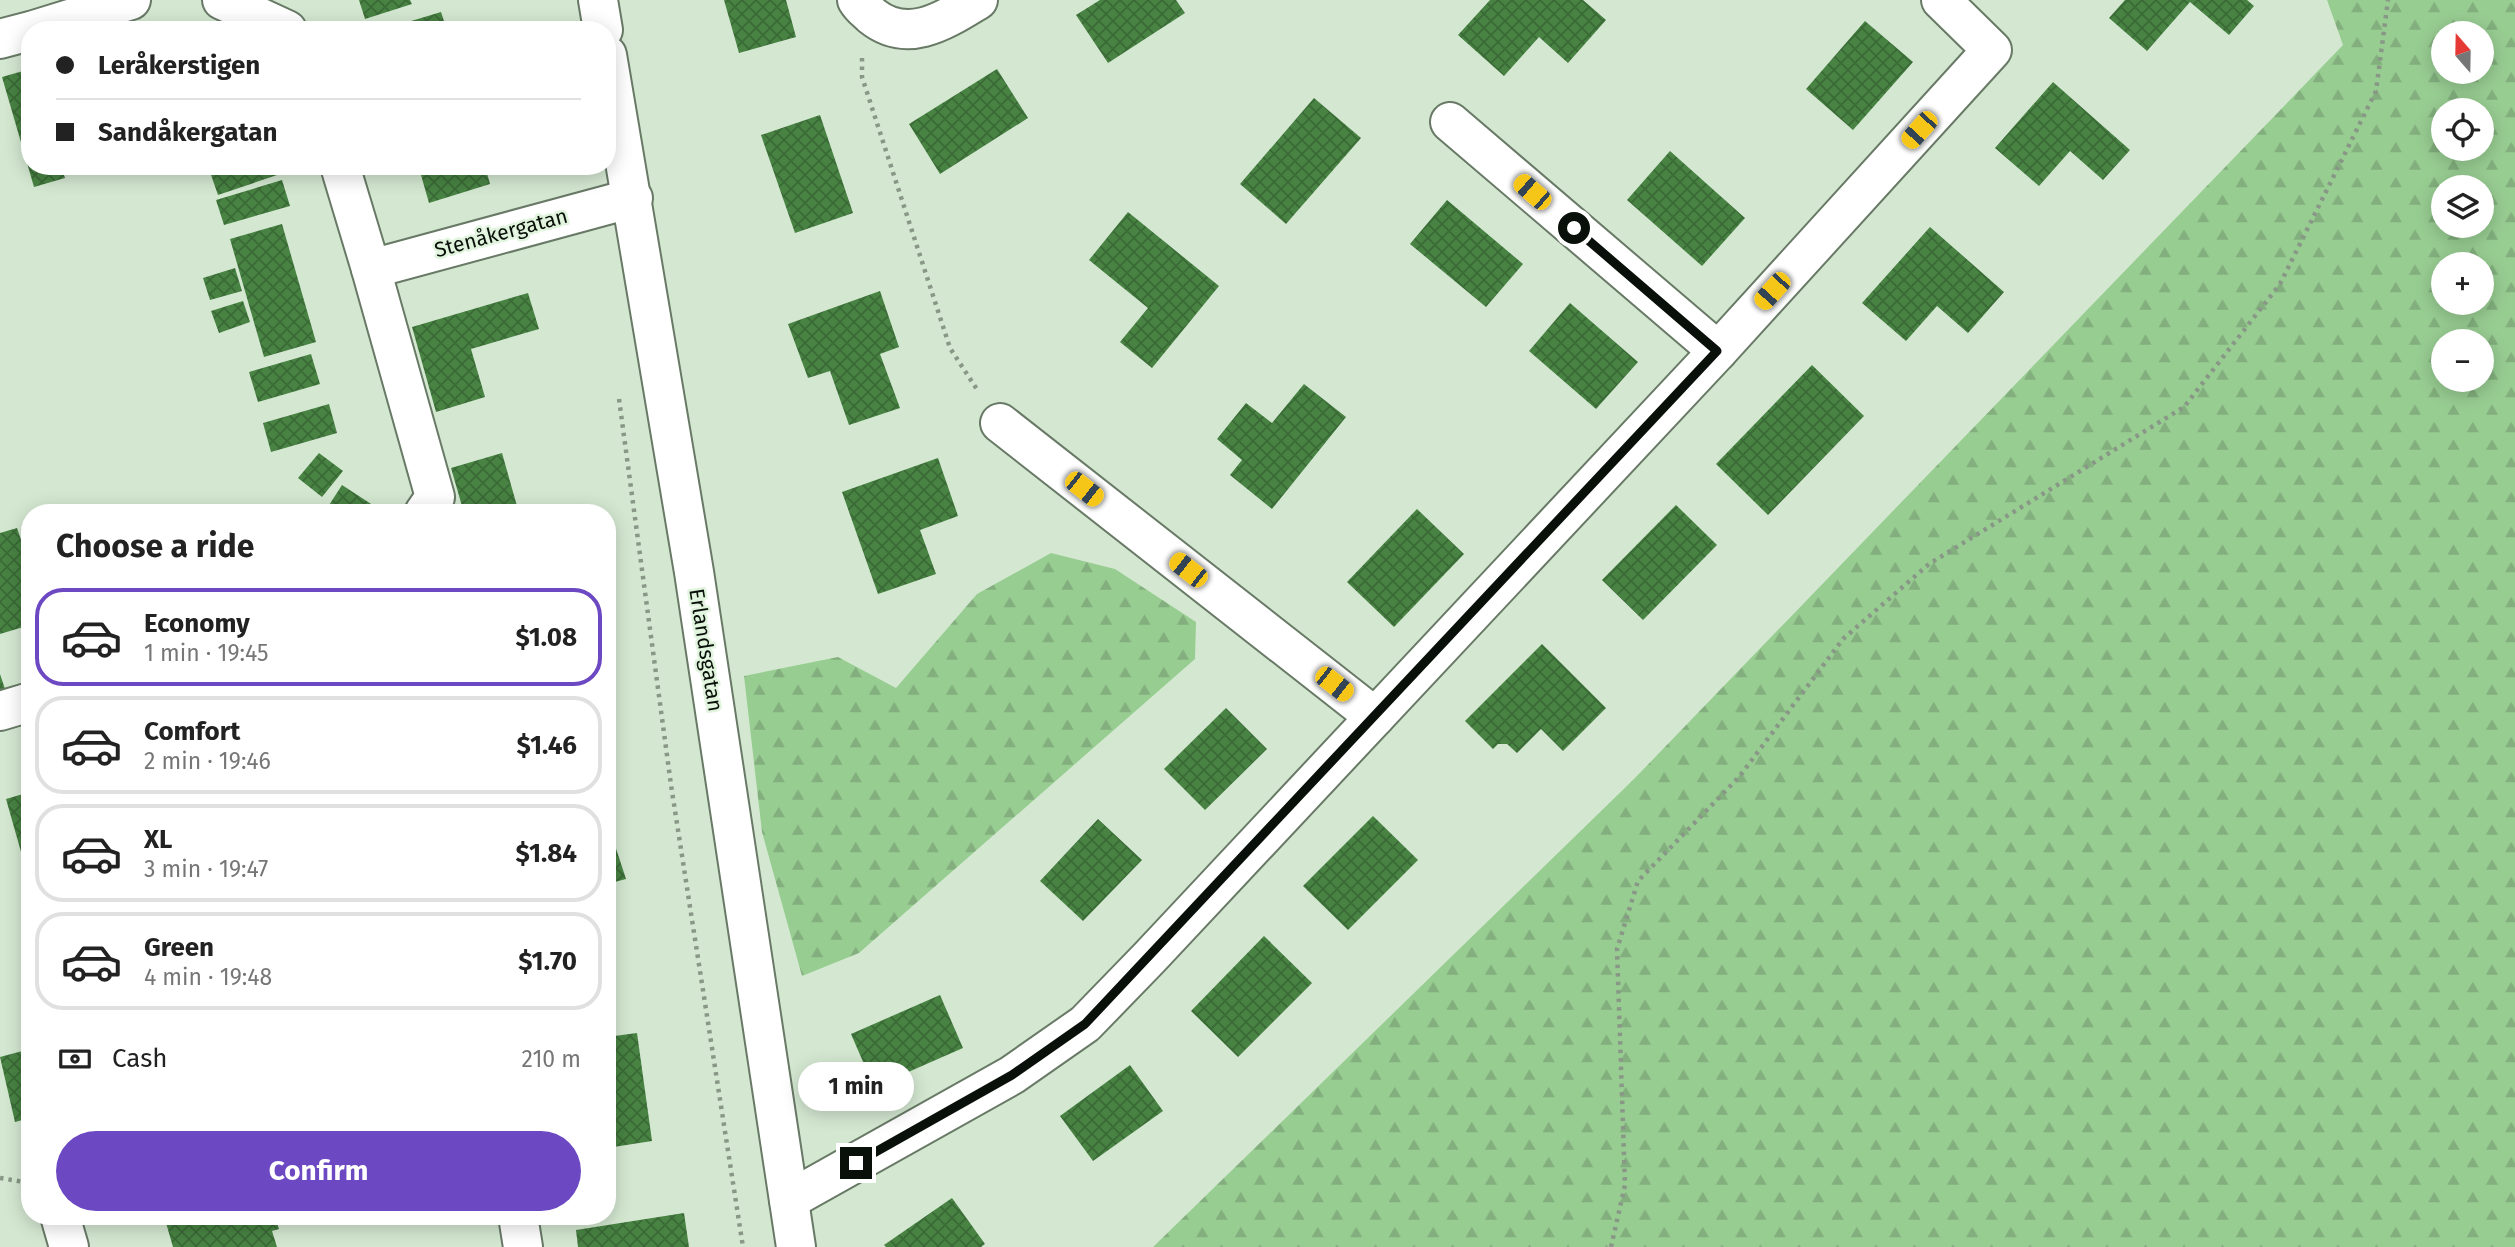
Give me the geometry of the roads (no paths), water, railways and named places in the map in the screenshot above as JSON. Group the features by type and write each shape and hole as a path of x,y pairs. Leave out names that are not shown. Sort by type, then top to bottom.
{"street":[{"path":"62,21 131,0"},
{"path":"222,0 268,21"},
{"path":"598,0 602,21"},
{"path":"870,12 917,30 944,21 978,0"},
{"path":"789,1200 1012,1075 1085,1024 1717,351 1992,50 1941,0"},
{"path":"0,39 21,33"},
{"name":"Erlandsgatan","path":"616,106 694,572 796,1247"},
{"path":"1450,122 1717,351"},
{"path":"343,175 435,497 430,504"},
{"name":"Stenåkergatan","path":"371,269 632,198"},
{"path":"1000,423 1375,717"},
{"path":"0,711 21,705"},
{"path":"63,1225 69,1247"},
{"path":"519,1225 523,1247"}]}
